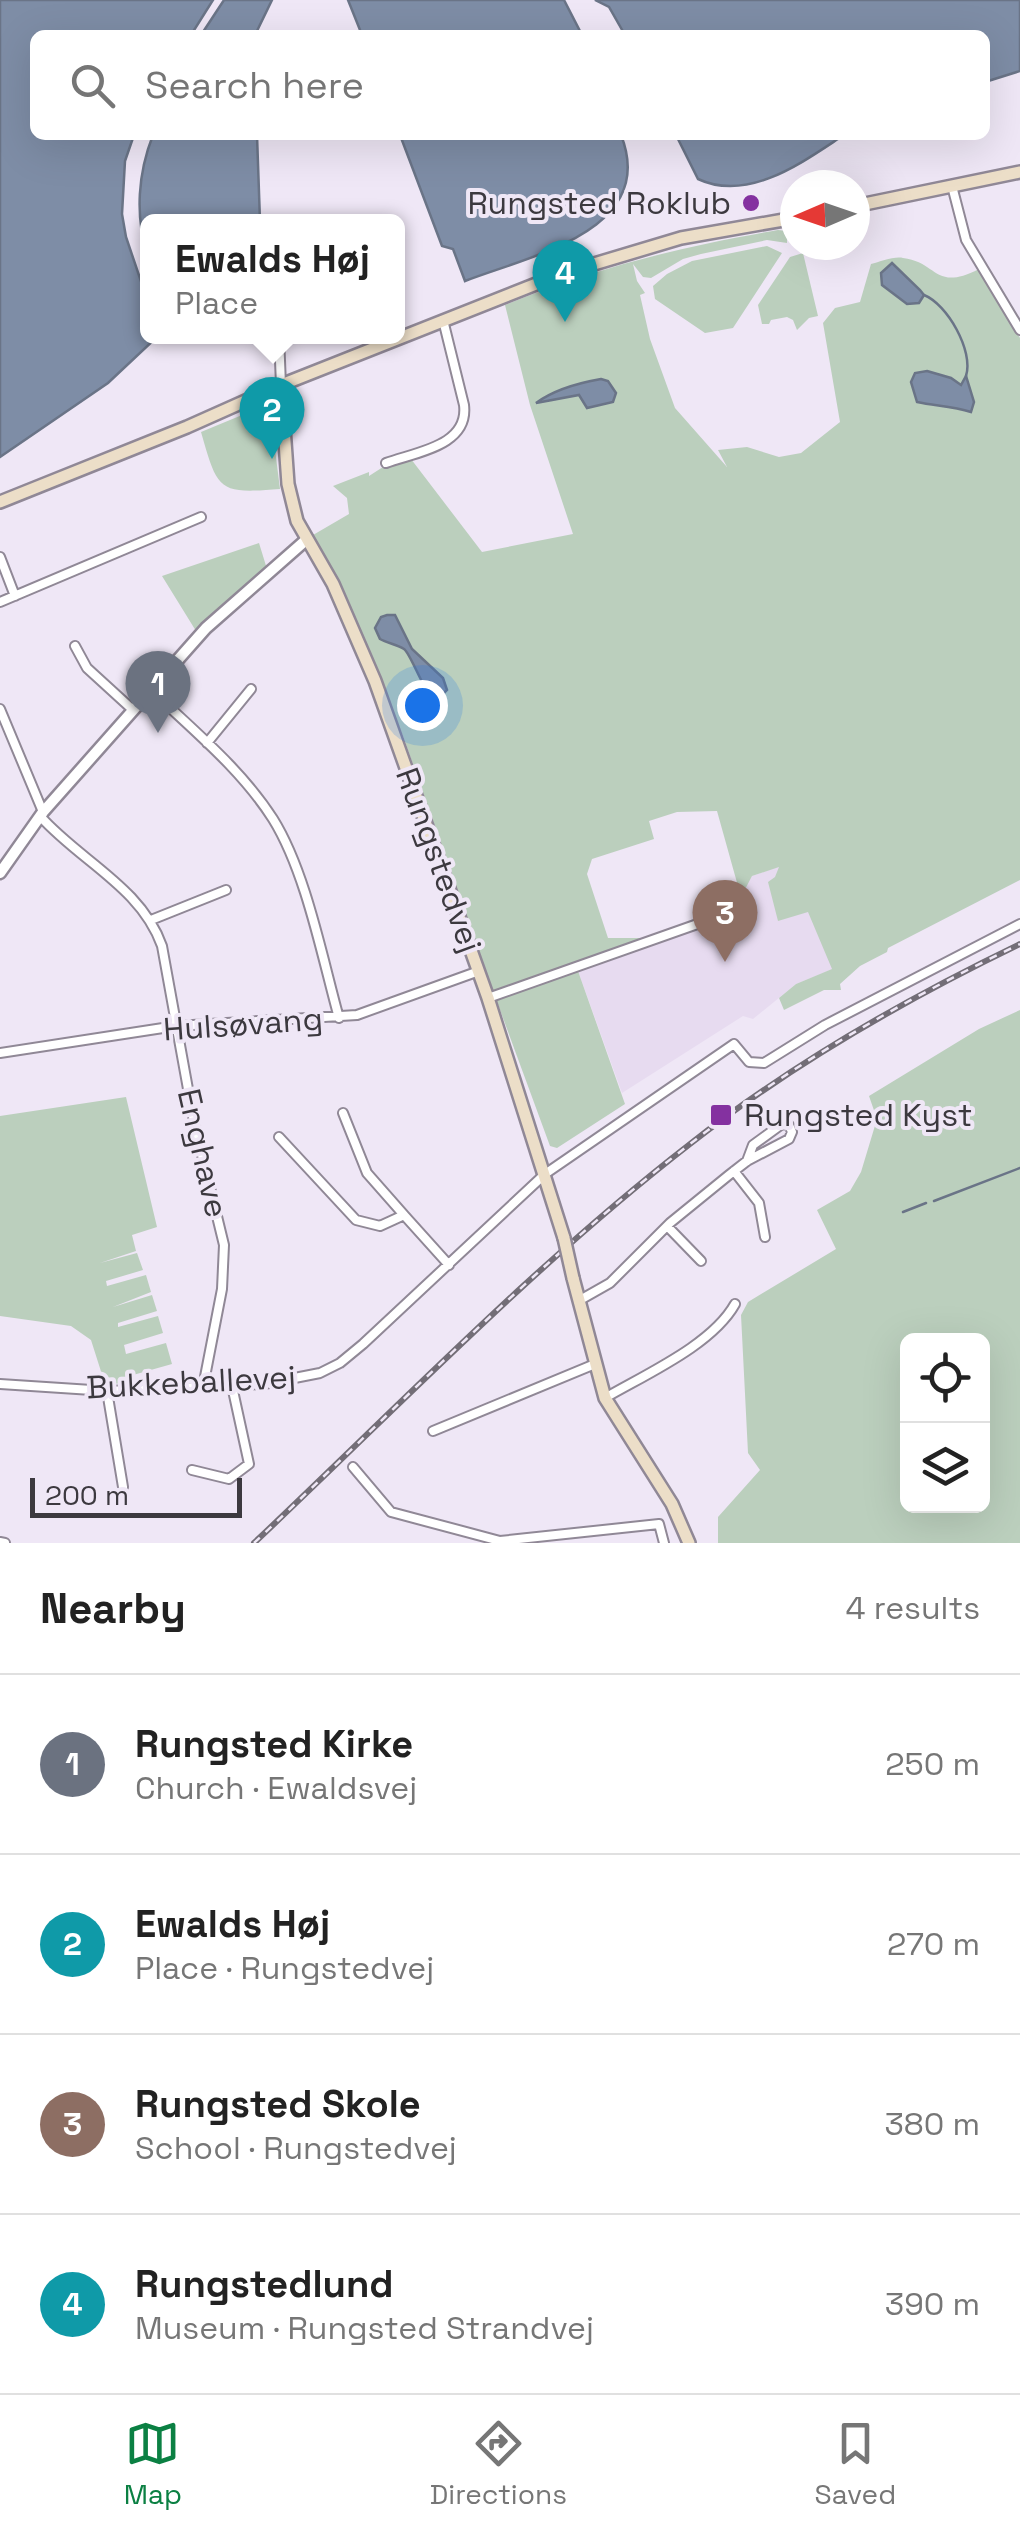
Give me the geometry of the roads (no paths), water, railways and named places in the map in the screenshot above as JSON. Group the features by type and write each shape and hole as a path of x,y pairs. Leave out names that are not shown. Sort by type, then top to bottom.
{"main road":[{"path":"870,203 1020,172"},
{"path":"405,336 615,256 681,238 780,221"},
{"path":"0,502 384,344"},
{"name":"Rungstedvej","path":"281,385 290,498 306,540 332,584 375,681 479,970 564,1238 605,1398 651,1469 685,1541"}],"street":[{"path":"952,186 966,240 1020,330"},
{"path":"386,463 450,440 460,431 466,417 444,320"},
{"path":"279,344 281,385"},
{"path":"0,602 201,517"},
{"path":"0,874 41,814 214,620 306,540"},
{"path":"0,557 15,596"},
{"path":"75,646 87,668 133,710"},
{"path":"151,690 256,796 286,843 339,1018"},
{"path":"206,743 251,690"},
{"path":"0,709 41,814"},
{"name":"Enghave","path":"41,814 70,847 132,894 151,920 162,946 194,1122 224,1246 222,1289 203,1387"},
{"path":"151,920 226,890"},
{"path":"488,998 723,915"},
{"name":"Bukkeballevej","path":"0,1384 107,1391 232,1386 302,1378 340,1363 545,1174 734,1044 749,1062 764,1063 825,1024 1020,924"},
{"name":"Hulsøvang","path":"0,1053 176,1026 339,1018 479,970"},
{"path":"344,1113 368,1173 449,1265"},
{"path":"580,1300 610,1283 667,1226 734,1171 789,1139 789,1125 782,1124 753,1145 747,1161"},
{"path":"278,1137 356,1220 380,1226 404,1215"},
{"path":"734,1171 759,1204 766,1237"},
{"path":"667,1226 701,1261"},
{"path":"605,1398 706,1338 726,1320 735,1304"},
{"path":"433,1431 595,1364"},
{"path":"192,1470 228,1479 249,1464 232,1386"},
{"path":"107,1391 123,1486"},
{"path":"353,1468 391,1512 500,1541 659,1524 664,1543"}],"water":[{"path":"0,0 213,0 194,30 30,30 30,140 132,140 125,161 122,214 140,278 140,344 150,344 108,383 0,457"},
{"path":"224,0 272,0 257,30 204,30"},
{"path":"348,0 564,0 579,30 360,30"},
{"path":"595,0 1020,0 1020,71 990,80 990,30 622,30 609,7"},
{"path":"151,140 257,140 260,214 141,214 144,164"},
{"path":"402,140 622,140 628,168 622,195 605,217 581,235 465,281 453,249 442,246"},
{"path":"678,140 836,140 775,176 737,186 698,179"},
{"path":"892,263 924,295 919,303 907,304 882,285 881,273"},
{"path":"927,371 961,385 966,376 974,402 971,412 917,402 911,382 915,373"},
{"path":"608,381 616,393 613,402 587,408 579,395 536,403 567,387"},
{"path":"395,615 412,649 443,678 447,690 442,695 430,695 404,649 380,639 375,628 381,617"}],"waterway":[{"path":"924,295 941,308 957,330 966,354 966,376"},
{"path":"934,1201 1020,1168"},
{"path":"903,1212 926,1203"}],"railway":[{"path":"254,1543 521,1288 690,1144 768,1087 850,1035 1020,944"}],"place":[{"name":"Rungsted Roklub","path":"751,203"},
{"name":"Rungstedlund","path":"565,322"},
{"name":"Ewalds Høj","path":"272,459"},
{"name":"Rungsted Kirke","path":"158,733"},
{"name":"Rungsted Skole","path":"725,962"},
{"name":"Rungsted Kyst","path":"721,1115"}]}
